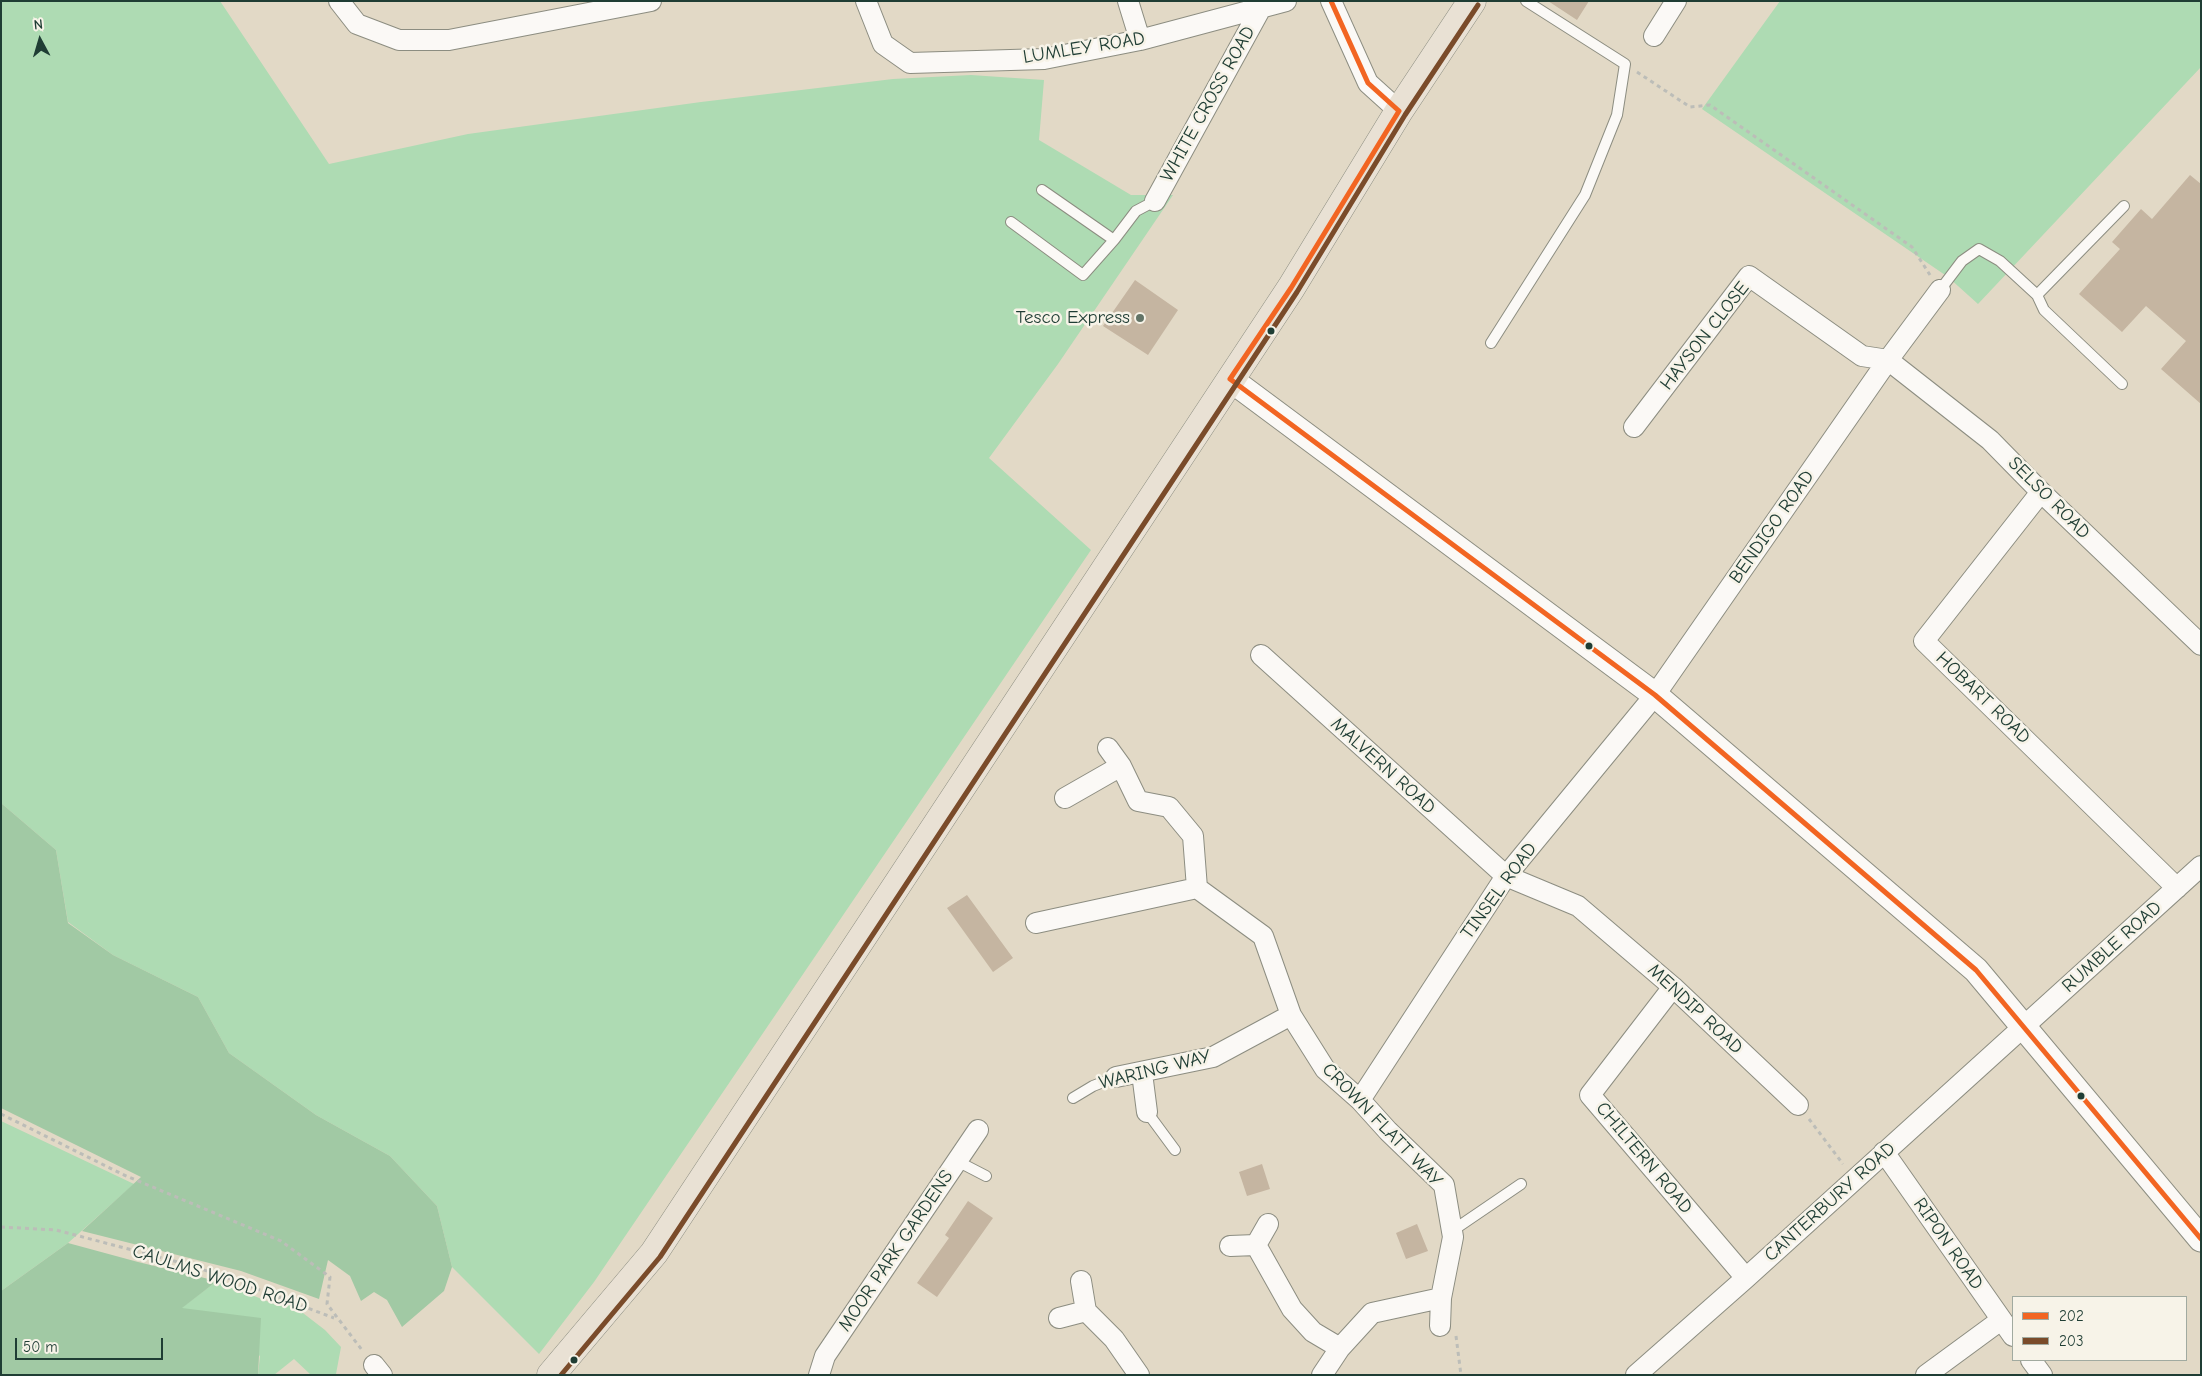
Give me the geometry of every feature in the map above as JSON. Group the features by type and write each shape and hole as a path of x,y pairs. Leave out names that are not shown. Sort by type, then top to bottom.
{"main road":[{"path":"551,1375 654,1253 1291,288 1399,111 1472,1"}],"street":[{"path":"339,1 357,24 399,40 449,40 651,1"},
{"name":"LUMLEY ROAD","path":"866,1 883,44 910,63 1044,59 1140,40 1286,1"},
{"path":"1128,1 1140,40"},
{"path":"1331,1 1368,83 1399,111"},
{"path":"1654,36 1676,1"},
{"name":"WHITE CROSS ROAD","path":"1155,201 1261,8"},
{"name":"HAYSON CLOSE","path":"1634,428 1749,276 1862,356 1888,360"},
{"name":"BENDIGO ROAD","path":"1655,695 1888,360 1940,290"},
{"name":"SELSO ROAD","path":"1888,360 1990,440 2041,492 2201,645"},
{"path":"1230,379 1655,695 1976,970 2201,1239"},
{"name":"HOBART ROAD","path":"2041,492 1924,641 2178,888"},
{"name":"MALVERN ROAD","path":"1261,655 1506,876"},
{"name":"TINSEL ROAD","path":"1360,1100 1506,876 1655,695"},
{"path":"1036,923 1197,888 1193,836 1169,807 1138,801 1121,766 1108,748"},
{"path":"1065,798 1121,766"},
{"name":"RUMBLE ROAD","path":"2022,1027 2201,866"},
{"name":"MENDIP ROAD","path":"1506,876 1578,906 1673,987 1798,1105"},
{"name":"CROWN FLATT WAY","path":"1197,888 1263,936 1291,1015 1325,1069 1360,1100 1388,1131 1444,1185 1453,1236 1441,1298 1440,1326"},
{"name":"CHILTERN ROAD","path":"1673,987 1590,1095 1746,1278"},
{"name":"WARING WAY","path":"1116,1078 1213,1057 1291,1015"},
{"name":"CANTERBURY ROAD","path":"1636,1375 1746,1278 2022,1027"},
{"path":"1142,1073 1147,1112"},
{"name":"MOOR PARK GARDENS","path":"819,1375 825,1356 978,1130"},
{"name":"RIPON ROAD","path":"1884,1152 2012,1335"},
{"path":"1256,1245 1268,1224"},
{"path":"1230,1246 1256,1245"},
{"path":"1256,1245 1292,1309 1313,1332 1340,1348"},
{"path":"1081,1281 1086,1311 1114,1339 1139,1375"},
{"path":"1322,1375 1340,1348 1372,1313 1441,1298"},
{"path":"1058,1318 1086,1311"},
{"path":"1926,1375 2001,1320"},
{"path":"2032,1361 2042,1375"}],"lane":[{"path":"1491,343 1585,195 1617,115 1625,64 1526,1"},
{"path":"1042,190 1114,240"},
{"path":"1011,222 1083,275 1114,240 1136,211 1155,201"},
{"path":"2037,295 2124,206"},
{"path":"1940,290 1962,261 1979,249 2000,261 2037,295 2044,310 2122,384"},
{"name":"WARING WAY","path":"1073,1098 1093,1086 1116,1078"},
{"path":"1147,1112 1175,1150"},
{"path":"957,1161 986,1176"},
{"path":"1452,1231 1521,1184"}],"path":[{"path":"1625,64 1690,107 1710,105 1912,247 1940,290"},
{"path":"1798,1105 1854,1179"},
{"path":"1,1114 124,1175 281,1241 330,1277 327,1304 335,1318"},
{"name":"CAULMS WOOD ROAD","path":"1,1227 56,1230 178,1262 220,1275 335,1318 378,1370"},
{"path":"1440,1326 1455,1329 1461,1375"}],"green space":[{"path":"1,1 220,1 329,164 468,134 701,102 893,79 971,75 1044,80 1039,140 1131,195 1173,195 1058,364 989,458 1091,550 594,1282 539,1354 452,1267 437,1206 390,1156 316,1115 229,1053 198,997 113,955 68,922 56,850 1,803"},
{"path":"1780,1 2201,1 2201,67 1978,304 1948,277 1702,109"},
{"path":"1,803 56,850 68,923 113,955 198,997 229,1053 316,1115 390,1156 437,1206 452,1267 444,1291 402,1327 387,1300 374,1292 361,1301 350,1276 328,1260 319,1299 241,1271 82,1231 141,1177 1,1108"},
{"path":"1,1121 134,1184 68,1243 1,1291"},
{"path":"68,1243 217,1281 182,1308 261,1318 258,1375 1,1375 1,1291"},
{"path":"217,1281 279,1306 286,1300 325,1330 341,1347 336,1374 311,1375 294,1359 274,1375 258,1375 260,1356 181,1308"}],"building":[{"path":"1548,1 1589,1 1577,20"},
{"path":"2190,175 2201,184 2201,404 2161,369 2186,341 2146,306 2122,332 2079,294 2120,249 2112,242 2141,209 2152,219"},
{"name":"Tesco Express","path":"1135,280 1178,310 1148,355 1103,326"},
{"path":"967,895 1013,958 993,972 947,908"},
{"path":"1262,1164 1270,1189 1247,1196 1239,1172"},
{"path":"968,1201 993,1218 937,1297 917,1283 949,1238 945,1235"},
{"path":"1417,1224 1428,1251 1406,1259 1396,1233"}],"transit line":[{"name":"202","path":"1331,1 1368,83 1399,111 1291,288 1230,379 1655,695 1976,970 2201,1239"},
{"name":"203","path":"561,1375 660,1257 1297,292 1405,115 1478,5"}],"place":[{"name":"Tesco Express","path":"1140,318"}]}
